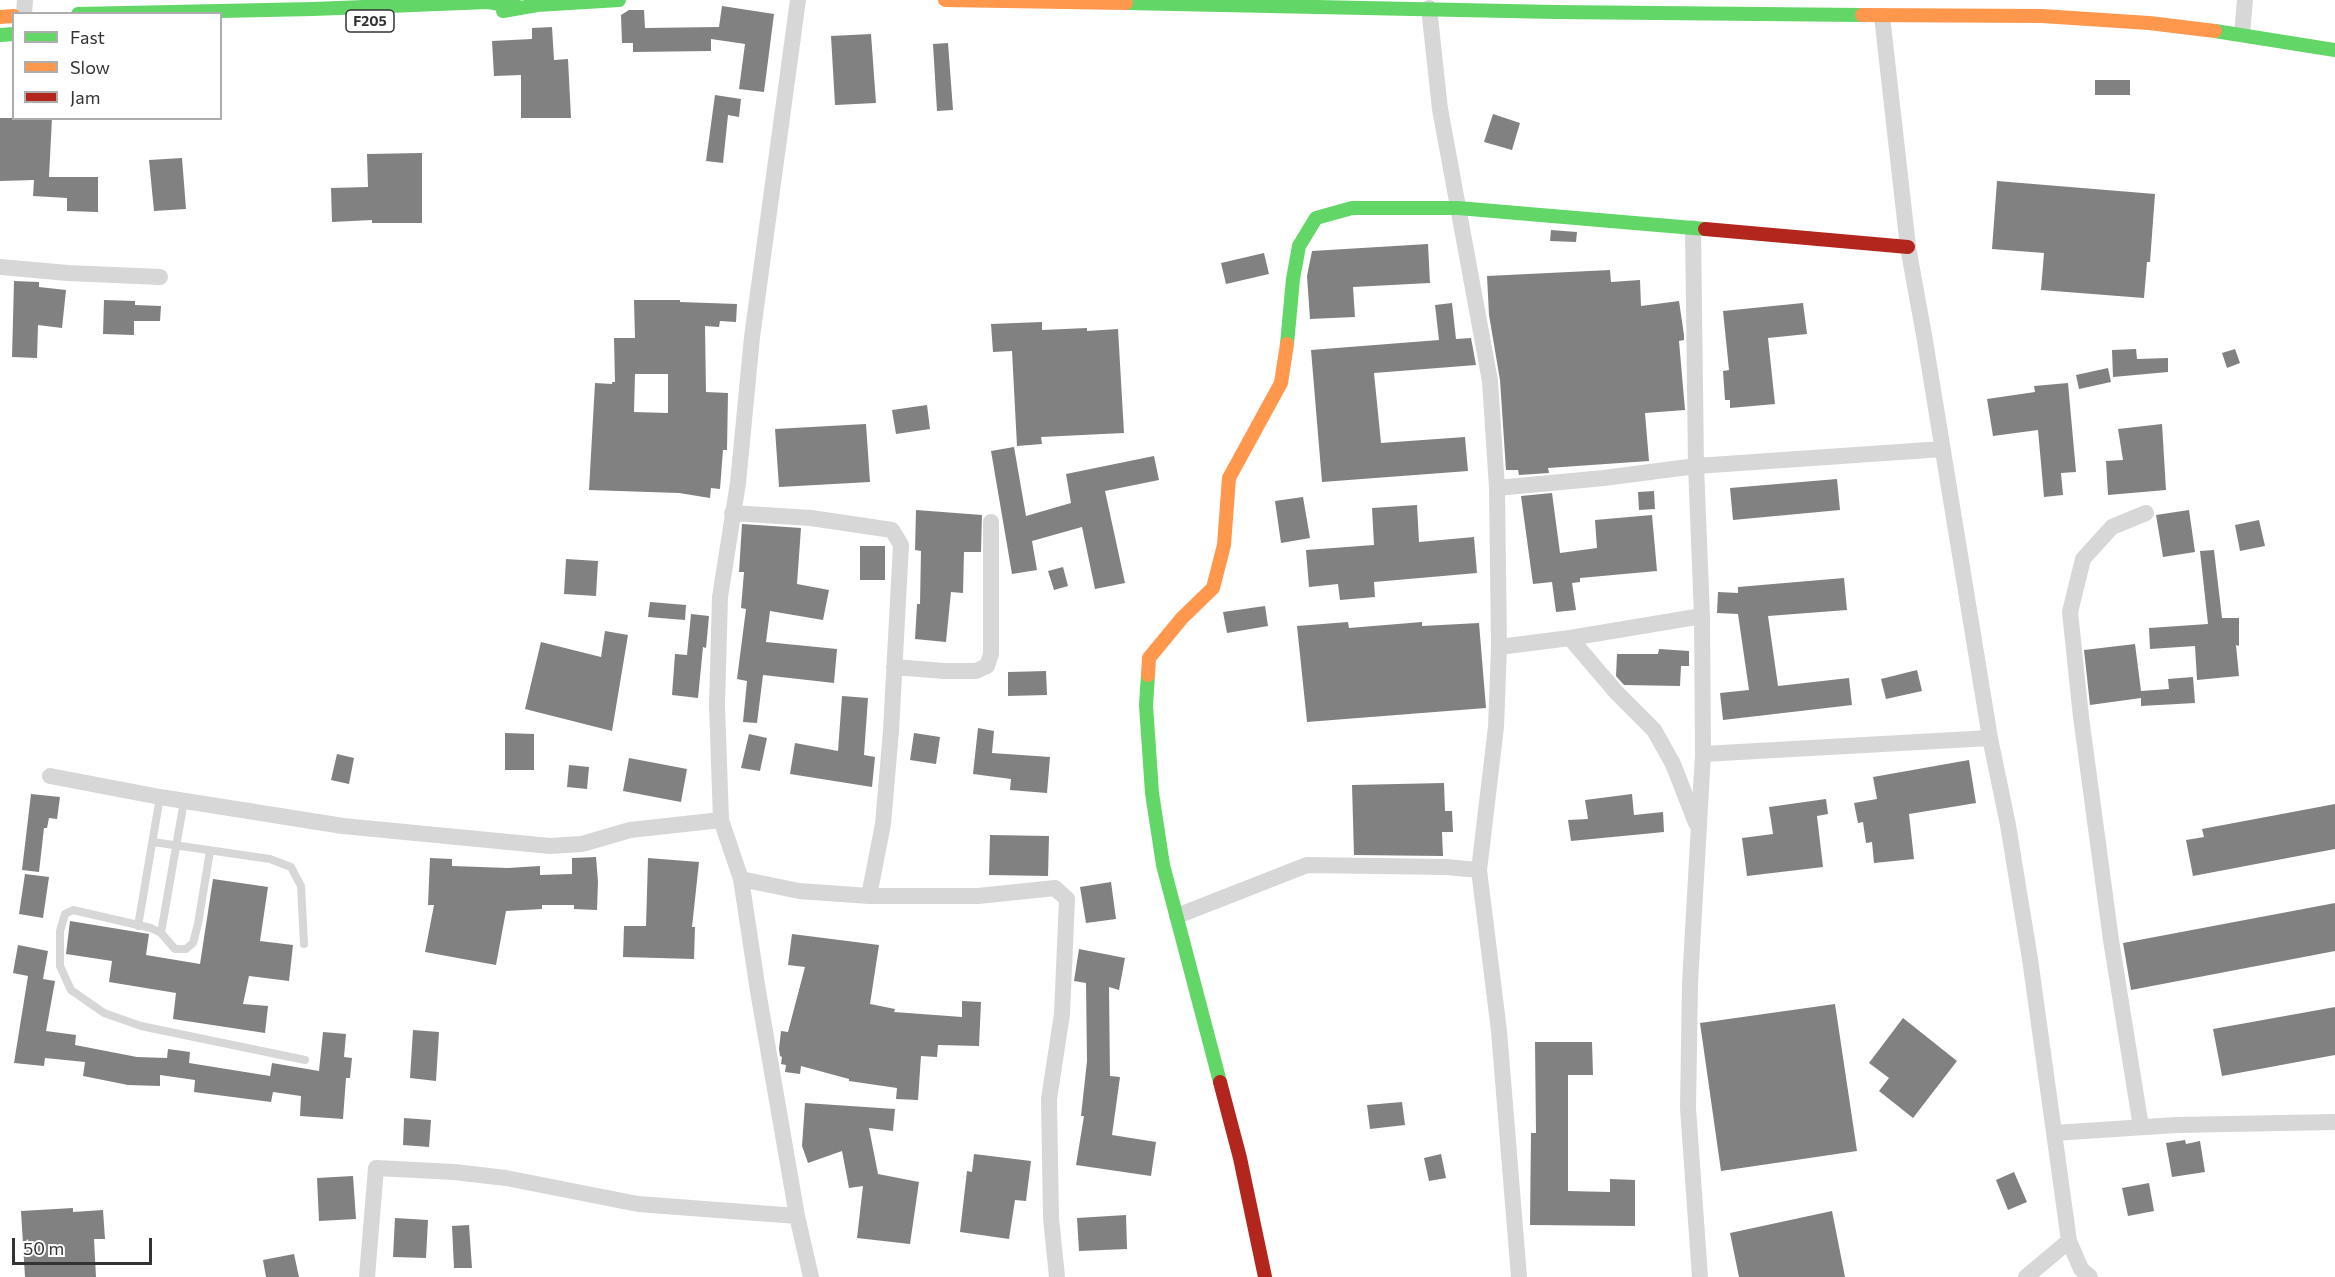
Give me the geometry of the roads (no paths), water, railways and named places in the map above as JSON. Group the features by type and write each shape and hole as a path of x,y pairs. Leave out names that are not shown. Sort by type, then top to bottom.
{"main road":[{"name":"F205","path":"488,16 536,2 619,0"},
{"path":"945,0 1882,16 2043,8 2242,34 2335,50"},
{"name":"F205","path":"108,12 198,6 313,9 489,2 518,7"},
{"path":"1265,1277 1240,1158 1163,865 1152,793 1146,705 1149,658 1182,618 1213,588 1224,545 1229,478 1281,383 1299,246 1316,218 1352,208 1458,208 1908,247"}],"street":[{"path":"798,0 752,337 738,483 720,597 717,705 721,820 741,879 797,1216 811,1277"},
{"path":"2242,34 2246,0"},
{"path":"1429,8 1440,109 1490,381 1497,488 1499,646 1496,727 1479,870 1499,1031 1519,1277"},
{"path":"1882,16 1908,247 1990,738 2008,825 2029,948 2069,1241 2081,1269 2090,1277"},
{"path":"1693,228 1695,466 1702,616 1703,754 1690,983 1688,1108 1700,1277"},
{"path":"0,267 160,277"},
{"path":"1497,488 1604,478 1695,466 1943,449"},
{"path":"732,513 811,518 892,530 901,545 883,824 869,896"},
{"path":"2141,1127 2091,790 2070,612 2083,560 2112,527 2146,513"},
{"path":"894,668 944,671 976,670 987,666 991,654 991,522"},
{"path":"1499,646 1570,639 1702,616"},
{"path":"1570,639 1616,692 1654,730 1673,764 1700,833"},
{"path":"1703,754 1990,738"},
{"path":"50,776 160,797 344,826 550,846 582,844 630,830 721,820"},
{"path":"1177,916 1307,865 1479,870"},
{"path":"741,879 799,891 869,896 978,896 1054,888 1067,899 1062,1014 1049,1099 1052,1218 1057,1277"},
{"path":"2054,1133 2141,1127 2335,1122"},
{"path":"367,1277 376,1168 454,1172 506,1178 638,1204 797,1216"},
{"path":"2026,1277 2069,1241"}],"lane":[{"path":"138,926 160,797"},
{"path":"161,933 184,801"},
{"path":"153,842 270,859 291,867 301,886 304,944"},
{"path":"210,851 198,924 193,943 186,949 175,949 161,933 73,910 65,914 60,931 60,966 71,990 104,1012 141,1026 305,1060"}]}
